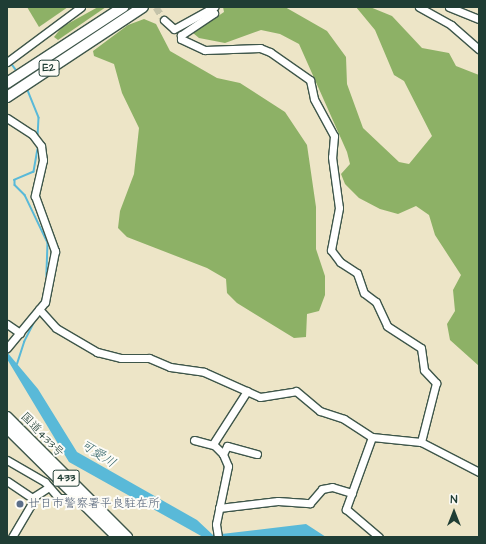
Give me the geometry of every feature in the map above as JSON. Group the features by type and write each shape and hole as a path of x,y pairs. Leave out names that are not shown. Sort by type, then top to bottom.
{"highway":[{"name":"E2","path":"7,83 73,38 123,7"},
{"name":"E2","path":"7,97 92,39 143,7"},
{"name":"国道433号","path":"7,417 117,537"},
{"name":"国道433号","path":"7,428 76,493 127,537"}],"street":[{"path":"7,62 80,7"},
{"path":"419,7 451,25 479,49"},
{"path":"449,7 479,19"},
{"path":"164,20 174,29 213,8 214,13 181,35 181,39 205,50 260,48 270,52 310,80 314,100 334,136 332,157 339,208 331,250 340,262 357,273 364,293 376,302 387,326 421,348 424,370 435,378 421,442"},
{"path":"7,118 32,134 42,150 34,196 54,251 48,295 39,309 8,346"},
{"path":"39,309 56,328 97,352 121,358 148,358 170,367 204,372 260,397 296,391 320,411 344,419 372,438 421,442 479,472"},
{"path":"7,324 20,332"},
{"path":"213,445 247,391"},
{"path":"372,438 346,510 379,537"},
{"path":"194,440 213,445 223,454 228,470 219,508 218,535"},
{"path":"223,454 227,446 257,454"},
{"path":"7,460 49,487 59,498 76,493"},
{"path":"7,481 35,498"},
{"path":"12,537 35,498 49,487"},
{"path":"219,508 278,501 310,503 322,489 332,487 352,492"}],"green space":[{"path":"27,7 68,7 39,27"},
{"path":"98,7 106,7 58,40 54,37 62,27"},
{"path":"223,7 285,7 327,31 346,57 347,84 363,128 399,162 409,164 432,136 404,81 394,75 375,30 356,7 370,7 392,16 422,48 449,53 456,66 479,75 479,366 450,340 447,324 455,311 453,290 461,275 435,235 429,215 416,206 398,214 380,209 359,198 345,184 341,174 350,164 347,152 299,44 280,34 261,30 225,43 199,38 193,33 224,12"},
{"path":"144,19 156,24 170,51 217,78 240,83 285,112 307,145 316,207 316,249 325,276 325,295 319,311 307,314 306,337 294,338 237,303 227,293 226,279 207,268 127,237 118,228 120,211 134,174 139,128 122,93 114,64 94,56 93,51 128,25"}],"water":[{"path":"7,352 38,389 77,452 197,520 213,535 306,524 326,537 203,537 69,462 7,359"}],"waterway":[{"path":"11,63 17,71"},
{"path":"27,88 39,118 38,138"},
{"path":"38,149 34,172 15,180 15,185 25,195 48,243 47,276"},
{"path":"17,364 24,342 39,313"}],"tunnel":[{"path":"156,7 164,20"}],"place":[{"name":"廿日市警察署平良駐在所","path":"20,504"}],"water label":[{"name":"可愛川","path":"98,454"}]}
